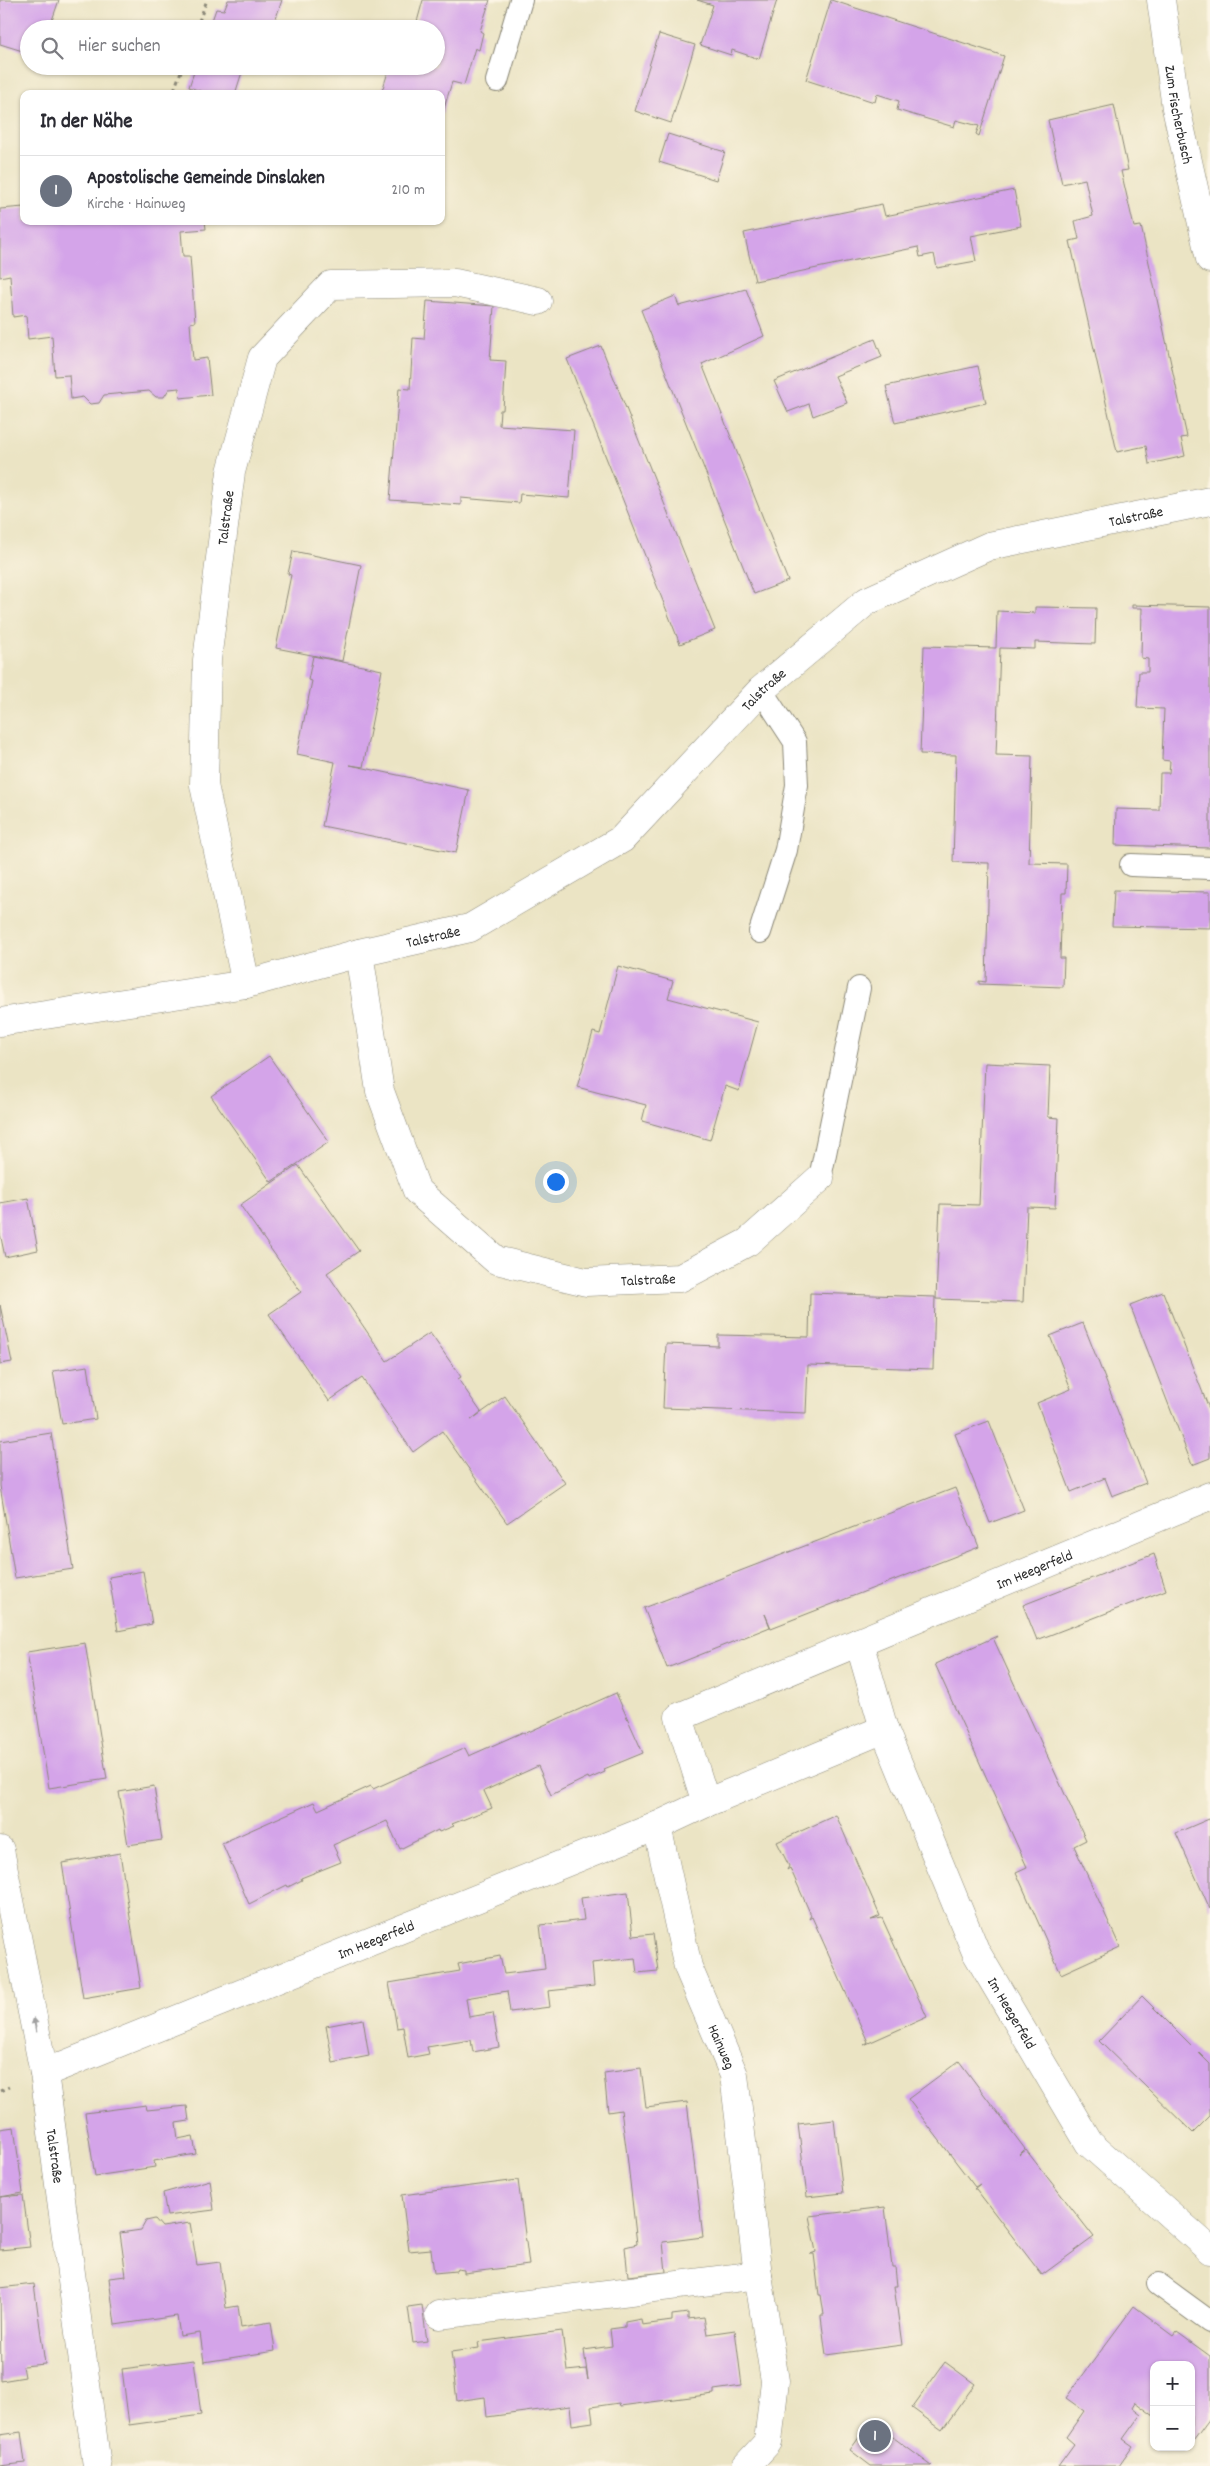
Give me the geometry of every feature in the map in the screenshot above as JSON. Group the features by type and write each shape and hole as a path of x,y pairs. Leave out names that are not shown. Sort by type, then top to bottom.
{"street":[{"name":"Zum Fischerbusch","path":"1161,0 1176,108 1210,258"},
{"name":"Talstraße","path":"246,984 204,785 207,660 231,472 262,358 331,284 455,283 538,301"},
{"name":"Talstraße","path":"0,1022 246,984 359,953 470,928 622,839 761,690 867,601 989,546 1210,501"},
{"name":"Talstraße","path":"359,953 380,1091 417,1191 496,1260 586,1282 680,1278 748,1242 820,1178"},
{"name":"Im Heegerfeld","path":"706,1802 679,1717 1210,1496"},
{"name":"Im Heegerfeld","path":"859,1642 884,1729 976,1952 1089,2143 1210,2250"},
{"name":"Im Heegerfeld","path":"44,2073 657,1826 706,1802 884,1729"},
{"name":"Hainweg","path":"657,1826 688,1967 734,2075 758,2275 775,2381 768,2442 746,2466"},
{"name":"Talstraße","path":"0,1850 44,2073 96,2466"},
{"path":"439,2315 758,2275"}],"lane":[{"path":"497,81 521,0"},
{"path":"760,932 786,850 797,785 794,742 761,690"},
{"path":"1131,865 1210,868"},
{"path":"820,1178 859,988"},
{"path":"1158,2284 1210,2322"}],"path":[{"path":"199,20 207,0"},
{"path":"174,90 180,75"}],"building":[{"path":"0,0 59,0 52,20 20,20 20,50 0,44"},
{"path":"228,0 282,0 275,20 212,20 216,9 224,10"},
{"path":"423,0 490,0 480,31 483,33 479,50 475,48 464,85 452,82 445,105 445,90 382,90 387,75 445,75 445,20 417,20"},
{"path":"697,0 777,0 759,59 732,50 731,55 700,45 713,5"},
{"path":"831,0 1004,56 979,136 976,134 979,126 956,120 954,127 897,110 899,101 877,94 875,102 806,80"},
{"path":"659,34 695,45 671,123 635,111"},
{"path":"193,75 241,75 236,90 197,90 189,87"},
{"path":"1114,105 1128,170 1121,171 1134,227 1141,226 1187,437 1181,438 1185,456 1149,464 1146,446 1117,452 1070,241 1079,239 1075,221 1093,216 1085,179 1062,184 1048,120"},
{"path":"668,134 725,152 716,180 659,162"},
{"path":"1014,190 1021,226 971,236 976,261 937,268 934,254 920,257 918,247 755,281 744,233 882,204 885,216"},
{"path":"20,207 20,225 206,225 206,229 181,231 183,256 190,256 195,322 190,323 193,360 207,358 211,395 180,398 179,388 169,389 164,397 156,397 149,391 104,395 99,403 90,404 83,397 71,399 69,375 55,376 52,336 28,339 26,315 13,317 10,275 0,277 0,209"},
{"path":"746,289 764,336 702,364 788,581 754,594 641,310 675,296 679,306"},
{"path":"427,301 494,306 490,360 506,361 503,410 500,410 499,425 574,430 569,498 520,494 519,503 461,498 461,505 390,500 399,388 410,389 413,338 424,339"},
{"path":"875,339 882,357 835,376 847,403 813,416 809,404 788,412 774,381"},
{"path":"601,346 715,630 680,644 567,359"},
{"path":"978,366 986,403 895,423 886,386"},
{"path":"293,551 361,565 342,661 276,648 291,575 288,574"},
{"path":"1132,605 1210,607 1210,848 1115,845 1116,809 1159,810 1160,773 1169,773 1170,761 1162,760 1164,709 1137,708 1139,672 1148,672 1148,659 1141,658 1142,608 1132,608"},
{"path":"1035,607 1096,608 1095,644 1035,642 1035,649 1000,648 996,755 1032,756 1029,863 1067,864 1066,893 1062,893 1060,958 1064,958 1063,987 979,984 979,981 986,982 989,863 953,862 956,755 920,754 924,646 996,648 997,611 1035,613"},
{"path":"313,656 382,670 363,767 350,765 469,790 456,853 322,826 335,762 297,754 312,681 308,680"},
{"path":"1114,890 1210,892 1210,928 1112,926"},
{"path":"618,966 673,981 668,998 758,1022 739,1091 725,1086 710,1140 642,1121 646,1105 577,1087 593,1032 600,1034"},
{"path":"269,1056 329,1142 271,1182 211,1096"},
{"path":"985,1063 1050,1066 1048,1117 1059,1118 1055,1208 1027,1207 1023,1302 936,1299 940,1204 979,1205"},
{"path":"298,1165 359,1251 327,1273 387,1361 430,1333 461,1377 458,1379 481,1412 471,1420 505,1396 565,1483 507,1523 442,1431 413,1452 362,1378 329,1401 269,1314 301,1292 240,1205"},
{"path":"28,1198 38,1250 5,1257 0,1233 0,1203"},
{"path":"1163,1292 1210,1411 1210,1458 1192,1465 1130,1305"},
{"path":"810,1293 935,1297 933,1369 808,1365 806,1413 663,1408 666,1344 718,1346 718,1335 809,1337"},
{"path":"0,1305 12,1362 0,1364"},
{"path":"1083,1323 1146,1483 1112,1496 1105,1478 1071,1492 1037,1403 1071,1389 1050,1336"},
{"path":"88,1366 96,1419 62,1424 53,1371"},
{"path":"989,1421 1024,1510 990,1523 955,1434"},
{"path":"51,1433 73,1569 15,1578 0,1486 0,1441"},
{"path":"955,1488 979,1547 771,1628 765,1614 770,1627 667,1668 644,1608"},
{"path":"1154,1554 1166,1590 1037,1640 1023,1605"},
{"path":"143,1571 152,1624 118,1631 109,1577"},
{"path":"997,1636 994,1640 1086,1840 1074,1846 1120,1947 1061,1974 1016,1872 1027,1867 935,1664"},
{"path":"85,1643 107,1779 49,1788 27,1652"},
{"path":"616,1693 643,1753 604,1769 605,1772 589,1779 588,1777 551,1795 538,1766 484,1791 492,1808 452,1824 454,1826 439,1832 438,1830 400,1849 387,1821 333,1845 341,1862 301,1878 302,1880 288,1887 287,1885 249,1904 222,1843 314,1802 318,1810 371,1786 373,1789 465,1748 469,1756"},
{"path":"154,1786 162,1840 128,1845 119,1792"},
{"path":"836,1815 880,1916 871,1920 882,1918 927,2017 864,2045 868,2042 812,1917 809,1919 811,1915 790,1868 787,1870 789,1866 777,1842"},
{"path":"1210,1820 1210,1909 1176,1833"},
{"path":"120,1853 141,1988 83,1998 62,1863"},
{"path":"628,1892 633,1936 653,1934 658,1971 637,1973 635,1958 592,1963 594,1986 548,1991 550,2007 510,2012 507,1991 466,1998 469,2017 493,2013 499,2047 473,2052 471,2040 427,2047 429,2054 408,2058 403,2027 397,2028 389,1983 460,1971 458,1964 500,1956 504,1974 545,1969 540,1925 584,1920 581,1898"},
{"path":"1142,1996 1210,2064 1210,2116 1193,2133 1099,2041"},
{"path":"363,2019 369,2056 333,2063 326,2026"},
{"path":"959,2061 1025,2149 1019,2155 1026,2150 1094,2237 1042,2275 976,2189 974,2189 980,2184 975,2187 908,2099"},
{"path":"641,2068 646,2107 687,2102 703,2237 663,2242 666,2272 628,2276 625,2247 637,2244 627,2155 621,2110 608,2112 604,2073"},
{"path":"146,2105 147,2110 187,2106 189,2121 176,2123 178,2139 193,2136 196,2154 154,2161 155,2167 95,2176 85,2113"},
{"path":"834,2120 843,2193 807,2197 798,2124"},
{"path":"14,2127 23,2193 0,2197 0,2129"},
{"path":"210,2180 214,2210 167,2216 163,2193"},
{"path":"518,2180 529,2265 464,2273 464,2270 457,2269 456,2271 434,2273 431,2249 409,2251 402,2195"},
{"path":"23,2195 30,2247 0,2250 0,2197"},
{"path":"885,2207 892,2267 895,2267 897,2286 894,2286 902,2345 826,2355 821,2317 821,2315 824,2315 821,2295 819,2295 814,2254 810,2254 816,2252 809,2216"},
{"path":"155,2219 162,2227 190,2223 197,2265 220,2262 226,2308 238,2306 241,2327 271,2322 275,2351 204,2362 200,2333 180,2336 177,2316 115,2325 109,2278 126,2276 120,2233 141,2230 146,2221"},
{"path":"34,2284 45,2364 23,2366 25,2377 1,2381 0,2288"},
{"path":"422,2305 427,2341 413,2343 408,2307"},
{"path":"1134,2306 1174,2336 1177,2332 1210,2356 1210,2418 1195,2439 1195,2361 1150,2361 1150,2413 1135,2402 1132,2407 1141,2414 1123,2439 1133,2446 1119,2466 1058,2466 1074,2444 1066,2437 1084,2411 1066,2398"},
{"path":"688,2313 688,2319 704,2317 707,2334 735,2330 742,2386 714,2390 714,2394 620,2406 619,2403 591,2407 593,2422 572,2425 570,2406 487,2417 485,2397 457,2401 451,2352 479,2348 478,2342 562,2331 567,2371 586,2369 588,2380 584,2350 612,2346 610,2329 625,2327 625,2322 641,2319 642,2325 672,2321 672,2315"},
{"path":"194,2360 201,2415 129,2425 122,2369"},
{"path":"945,2362 975,2384 942,2430 912,2408"},
{"path":"871,2421 932,2466 871,2466 850,2450"},
{"path":"21,2432 25,2463 0,2466 0,2435"}],"place":[{"name":"Apostolische Gemeinde Dinslaken","path":"875,2436"}]}
